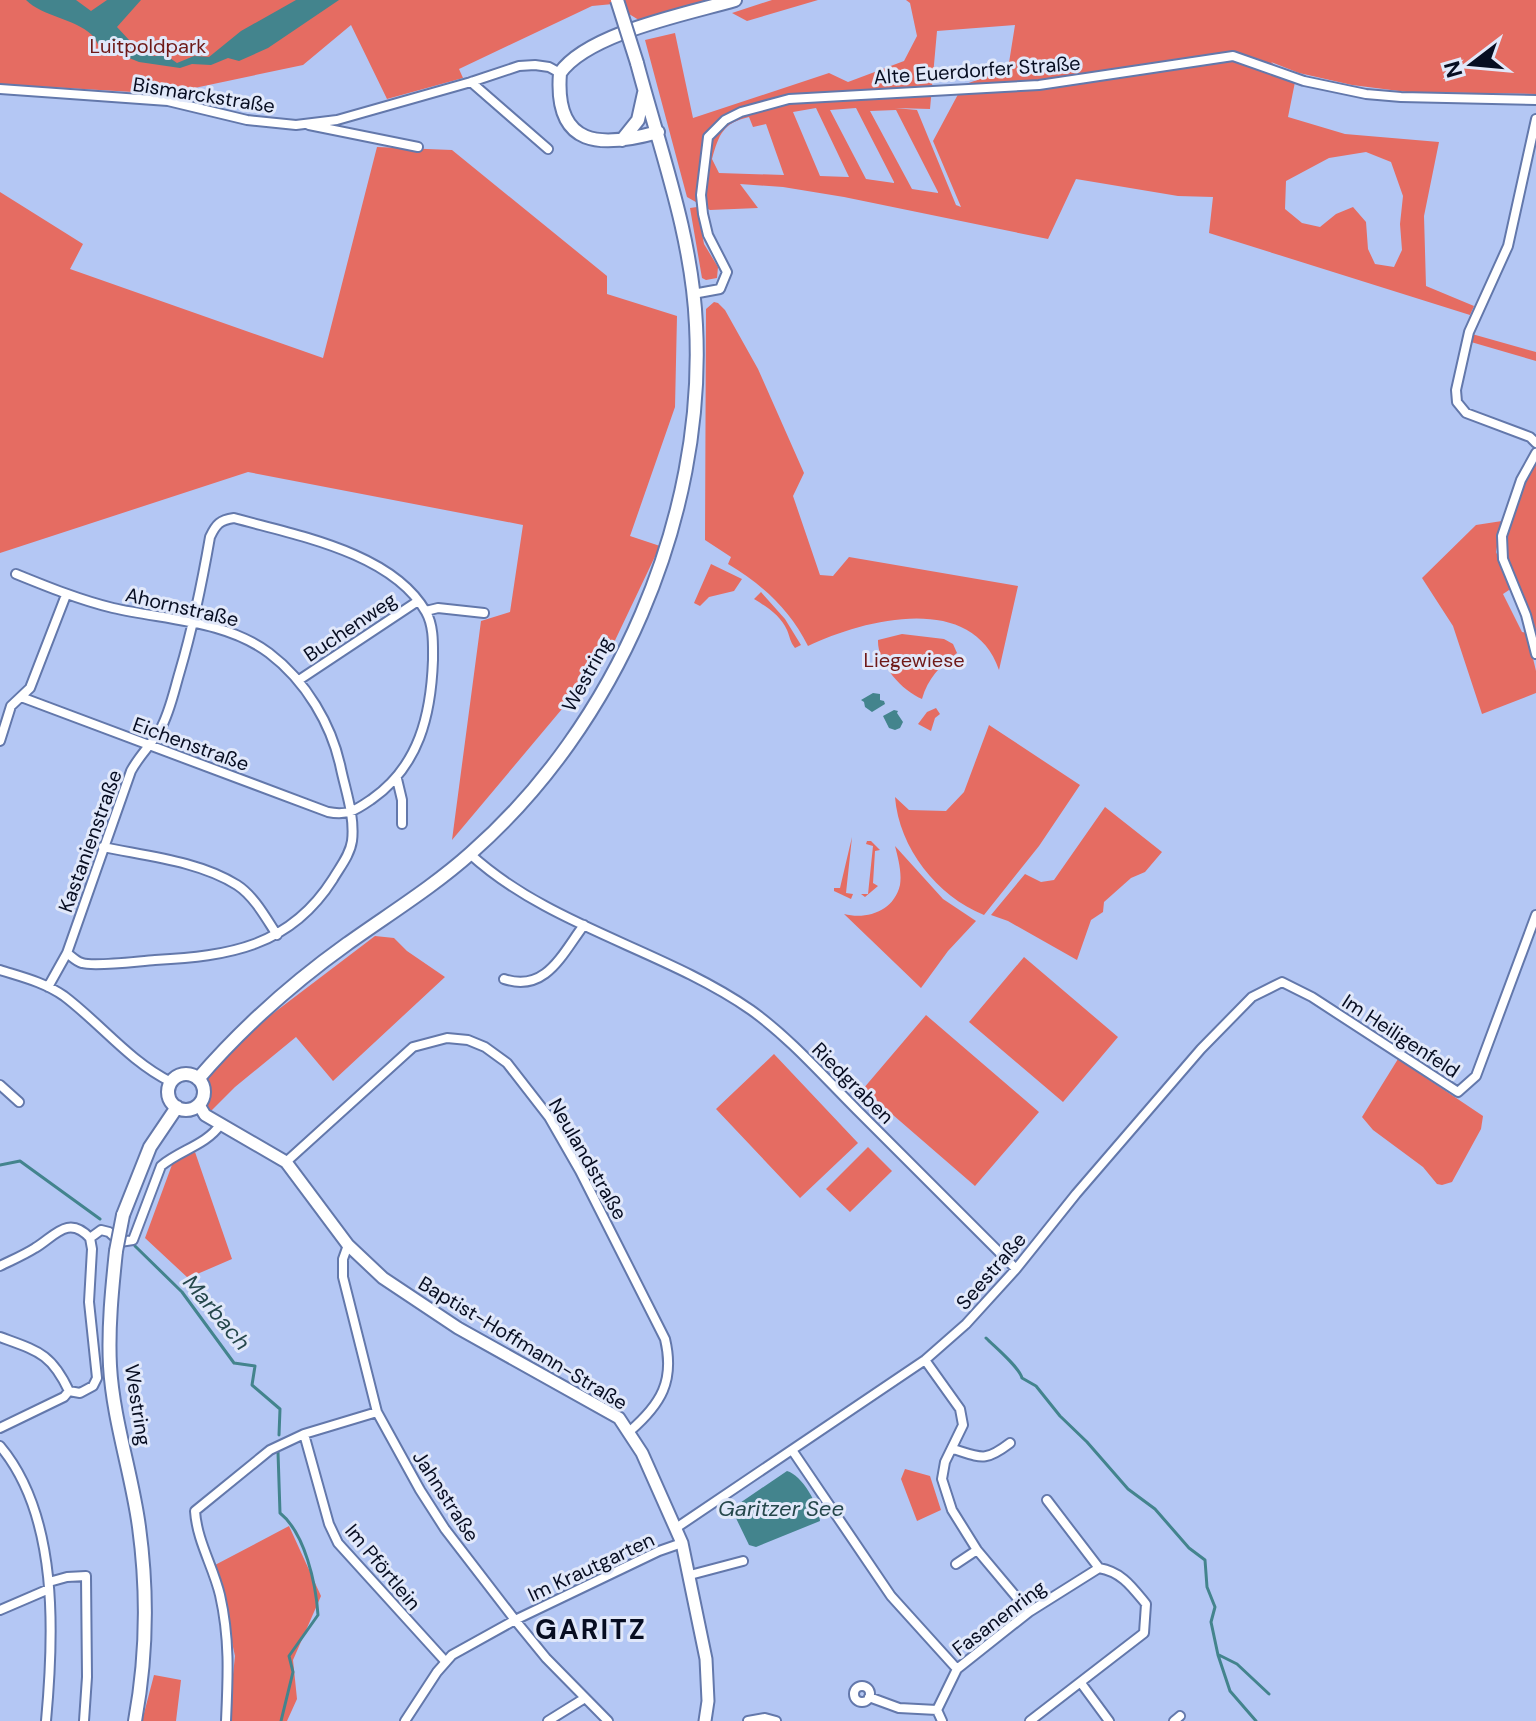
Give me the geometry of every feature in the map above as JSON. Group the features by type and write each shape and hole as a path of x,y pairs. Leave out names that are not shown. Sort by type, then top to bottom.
{"main road":[{"name":"Westring","path":"198,1079 289,991 344,946 470,854 514,812 571,742 615,670 671,537 690,442 696,363 693,294 686,241 658,132 617,0"},
{"path":"658,132 621,141 597,141 581,135 572,128 560,104 560,73 574,56 600,42 735,0"},
{"path":"621,141 638,120 645,90"},
{"path":"181,1074 198,1079 205,1092 199,1105 187,1110 177,1107 169,1098 171,1082 181,1074"},
{"name":"Westring","path":"135,1721 144,1670 145,1601 139,1527 110,1368 110,1318 116,1251 123,1215 150,1147 177,1107"}],"street":[{"name":"Alte Euerdorfer Straße","path":"693,294 720,289 727,272 708,235 703,214 701,195 708,137 725,120 766,104 813,96 1039,85 1233,56 1304,81 1366,94 1536,100"},
{"name":"Bismarckstraße","path":"307,125 337,120 526,65 549,67 560,73"},
{"path":"471,82 548,149"},
{"name":"Bismarckstraße","path":"0,89 168,101 247,120 307,125 418,147"},
{"path":"1536,119 1508,246 1469,332 1456,390 1457,402 1466,413 1530,437 1536,443"},
{"path":"1536,453 1521,480 1502,536 1503,559 1526,615 1536,654"},
{"name":"Kastanienstraße","path":"48,987 67,953 131,771 166,716 194,623 210,537 216,524 234,518 345,551 387,574 418,601"},
{"name":"Ahornstraße","path":"16,574 66,595 113,608 194,623 247,639 268,652 299,680 321,716 338,756 351,813 352,841 348,855 328,887 304,915 277,935 252,947 198,958 83,964 67,953"},
{"path":"0,741 2,722 11,706 30,688 66,595"},
{"path":"351,813 397,779 416,746 429,709 432,629 426,611 418,601"},
{"name":"Buchenweg","path":"299,680 418,601"},
{"name":"Buchenweg","path":"426,611 438,608 484,613"},
{"name":"Eichenstraße","path":"21,697 328,812 351,813"},
{"path":"397,779 402,800 402,824"},
{"path":"103,847 168,860 239,886 277,935"},
{"name":"Riedgraben","path":"470,854 492,874 584,925 708,984 766,1023 1016,1269"},
{"name":"Im Heiligenfeld","path":"1282,982 1312,997 1458,1092 1476,1076 1536,915"},
{"path":"504,979 517,984 530,983 542,977 584,925"},
{"path":"0,970 64,996 132,1057 171,1082"},
{"name":"Seestraße","path":"676,1528 925,1360 966,1324 1201,1049 1252,997 1282,982"},
{"name":"Neulandstraße","path":"286,1162 413,1047 447,1038 468,1040 485,1047 507,1063 549,1117 580,1171 665,1339 669,1378 659,1400 630,1431"},
{"path":"0,1085 19,1102"},
{"path":"199,1105 205,1115 220,1125 286,1162"},
{"path":"90,1238 101,1230 109,1232 120,1242 133,1240 161,1166 171,1157 211,1137 220,1125"},
{"name":"Baptist-Hoffmann-Straße","path":"286,1162 348,1245 383,1278 458,1328 619,1418 630,1431 682,1543 706,1659 708,1701 705,1721"},
{"path":"1,1264 36,1248 63,1228 76,1228 90,1238 89,1302 97,1378 87,1391 69,1391"},
{"name":"Jahnstraße","path":"348,1245 343,1259 343,1277 377,1412 445,1529 515,1620 608,1721"},
{"path":"0,1337 45,1355 60,1370 69,1391"},
{"path":"925,1360 960,1409 963,1425 945,1462 942,1479 952,1510 977,1550 1029,1612"},
{"path":"0,1428 64,1397 69,1391"},
{"path":"226,1721 230,1658 220,1596 200,1543 195,1511 270,1450 288,1440 377,1412"},
{"name":"Im Pförtlein","path":"304,1434 329,1524 338,1543 445,1661"},
{"path":"953,1449 984,1459 1010,1443"},
{"path":"0,1446 19,1474 42,1537 51,1629 46,1721"},
{"path":"792,1450 891,1596 957,1669"},
{"path":"1030,1721 1144,1633 1147,1615 1146,1604 1129,1583 1112,1571 1099,1568 1047,1500"},
{"name":"Im Krautgarten","path":"445,1661 515,1620 682,1543"},
{"path":"956,1564 977,1550"},
{"path":"690,1575 743,1561"},
{"name":"Fasanenring","path":"937,1710 957,1669 1029,1612 1099,1568"},
{"path":"0,1610 49,1585 86,1576 84,1721"},
{"path":"405,1721 445,1661"},
{"path":"1081,1683 1109,1721"},
{"path":"869,1697 899,1708 937,1710 942,1721"},
{"path":"548,1721 585,1698"},
{"path":"748,1721 765,1718 776,1721"}],"green space":[{"name":"Luitpoldpark","path":"0,0 713,0 642,22 613,4 592,6 459,69 463,78 387,99 351,25 303,65 166,94 0,84"},
{"path":"772,0 818,0 747,21 732,13"},
{"path":"906,0 1536,0 1536,94 1407,92 1352,85 1299,73 1271,62 1295,82 1288,117 1345,134 1439,142 1424,216 1426,286 1474,306 1470,315 1209,233 1213,197 1178,196 1076,179 1048,239 783,187 740,184 758,208 710,210 687,197 645,40 675,33 693,118 829,73 848,82 904,61 917,36 910,3","holes":["1015,25 1008,69 963,85 933,141 961,207 956,205 917,110 895,108 930,109 937,31","816,108 849,177 820,176 793,112","856,108 894,183 866,179 830,110","896,110 938,193 912,189 870,111","749,117 753,127 766,124 784,175 719,173 712,159 723,131","1366,152 1391,162 1403,196 1400,224 1402,250 1394,267 1375,264 1368,249 1366,222 1353,207 1336,214 1320,227 1302,223 1285,209 1286,181 1329,158"]},
{"path":"377,147 452,150 607,276 607,294 677,316 675,407 630,536 660,546 609,653 452,840 481,621 510,612 523,525 248,472 0,553 0,192 83,244 70,269 323,358"},
{"path":"697,207 704,244 718,267 717,278 702,278 690,208"},
{"path":"714,302 725,310 758,369 804,473 793,496 820,575 833,576 849,557 1018,586 999,670 985,645 966,629 941,621 885,621 831,636 808,646 793,621 774,599 728,564 731,557 705,540 706,309"},
{"path":"1472,334 1536,352 1536,361 1471,342"},
{"path":"1536,456 1536,635 1506,558 1505,545 1509,518"},
{"path":"1502,521 1496,552 1512,588 1503,594 1522,632 1527,633 1536,671 1536,693 1482,714 1453,626 1422,578 1476,525"},
{"path":"711,564 742,579 734,591 709,597 700,606 694,603"},
{"path":"761,592 785,619 801,645 795,648 781,620 754,599"},
{"name":"Liegewiese","path":"902,634 944,639 953,644 957,653 935,673 922,699 892,675 879,649 878,640"},
{"name":"Liegewiese","path":"936,708 940,714 935,718 931,731 918,724 927,712"},
{"path":"989,725 1080,785 1039,846 984,915 951,896 923,868 904,834 895,797 909,810 946,811 964,792"},
{"path":"1105,807 1162,852 1145,872 1131,878 1104,902 1103,912 1091,920 1077,960 1008,921 991,915 1025,874 1041,882 1054,880"},
{"path":"852,837 846,893 853,894 851,899 834,891 834,888 840,888"},
{"path":"867,841 880,850 875,851 873,883 878,886 865,897 861,894 868,894 873,846 866,844"},
{"path":"895,846 943,899 976,921 948,951 921,988 844,914 862,916 878,912 892,901 900,885"},
{"path":"375,936 394,938 407,951 445,977 333,1081 296,1037 211,1111 201,1102 201,1086 228,1054 271,1015"},
{"path":"1024,957 1118,1037 1063,1102 969,1022"},
{"path":"926,1015 1039,1112 975,1186 863,1089"},
{"path":"774,1054 858,1143 800,1198 716,1109"},
{"path":"1398,1059 1483,1116 1481,1129 1452,1182 1437,1184 1423,1167 1373,1130 1362,1117"},
{"path":"868,1147 892,1171 850,1212 826,1189"},
{"path":"195,1152 232,1259 188,1278 145,1238 173,1162"},
{"path":"905,1469 930,1476 941,1510 917,1521 901,1479"},
{"path":"289,1526 321,1596 293,1660 297,1699 287,1721 228,1721 235,1656 215,1565"},
{"path":"154,1675 181,1680 176,1721 142,1721"}],"water":[{"path":"26,0 76,0 91,11 107,0 141,0 117,27 130,41 142,44 152,56 167,56 177,63 194,56 209,57 241,31 296,0 339,0 268,48 239,61 228,58 211,65 192,64 180,68 139,62 112,51 103,52 85,29"},
{"path":"873,693 880,694 880,700 885,704 872,712 861,700"},
{"path":"898,711 903,722 895,730 889,728 883,716"},
{"name":"Garitzer See","path":"787,1471 798,1478 809,1492 820,1521 756,1547 749,1545 734,1514 734,1507"}],"waterway":[{"name":"Marbach","path":"0,1165 20,1161 100,1219"},
{"name":"Marbach","path":"135,1246 182,1292 234,1363 255,1366 252,1385 280,1409 279,1435"},
{"path":"986,1338 1012,1363 1022,1378 1036,1386 1128,1489 1155,1509 1189,1548 1205,1560 1207,1587 1215,1607 1211,1622 1218,1655 1230,1691 1256,1721"},
{"name":"Marbach","path":"278,1452 280,1513 289,1522 302,1546 312,1574 318,1615 289,1656 293,1672 281,1721"},
{"path":"1219,1655 1237,1664 1269,1694"}],"district":[{"name":"GARITZ","path":"591,1629"}]}
